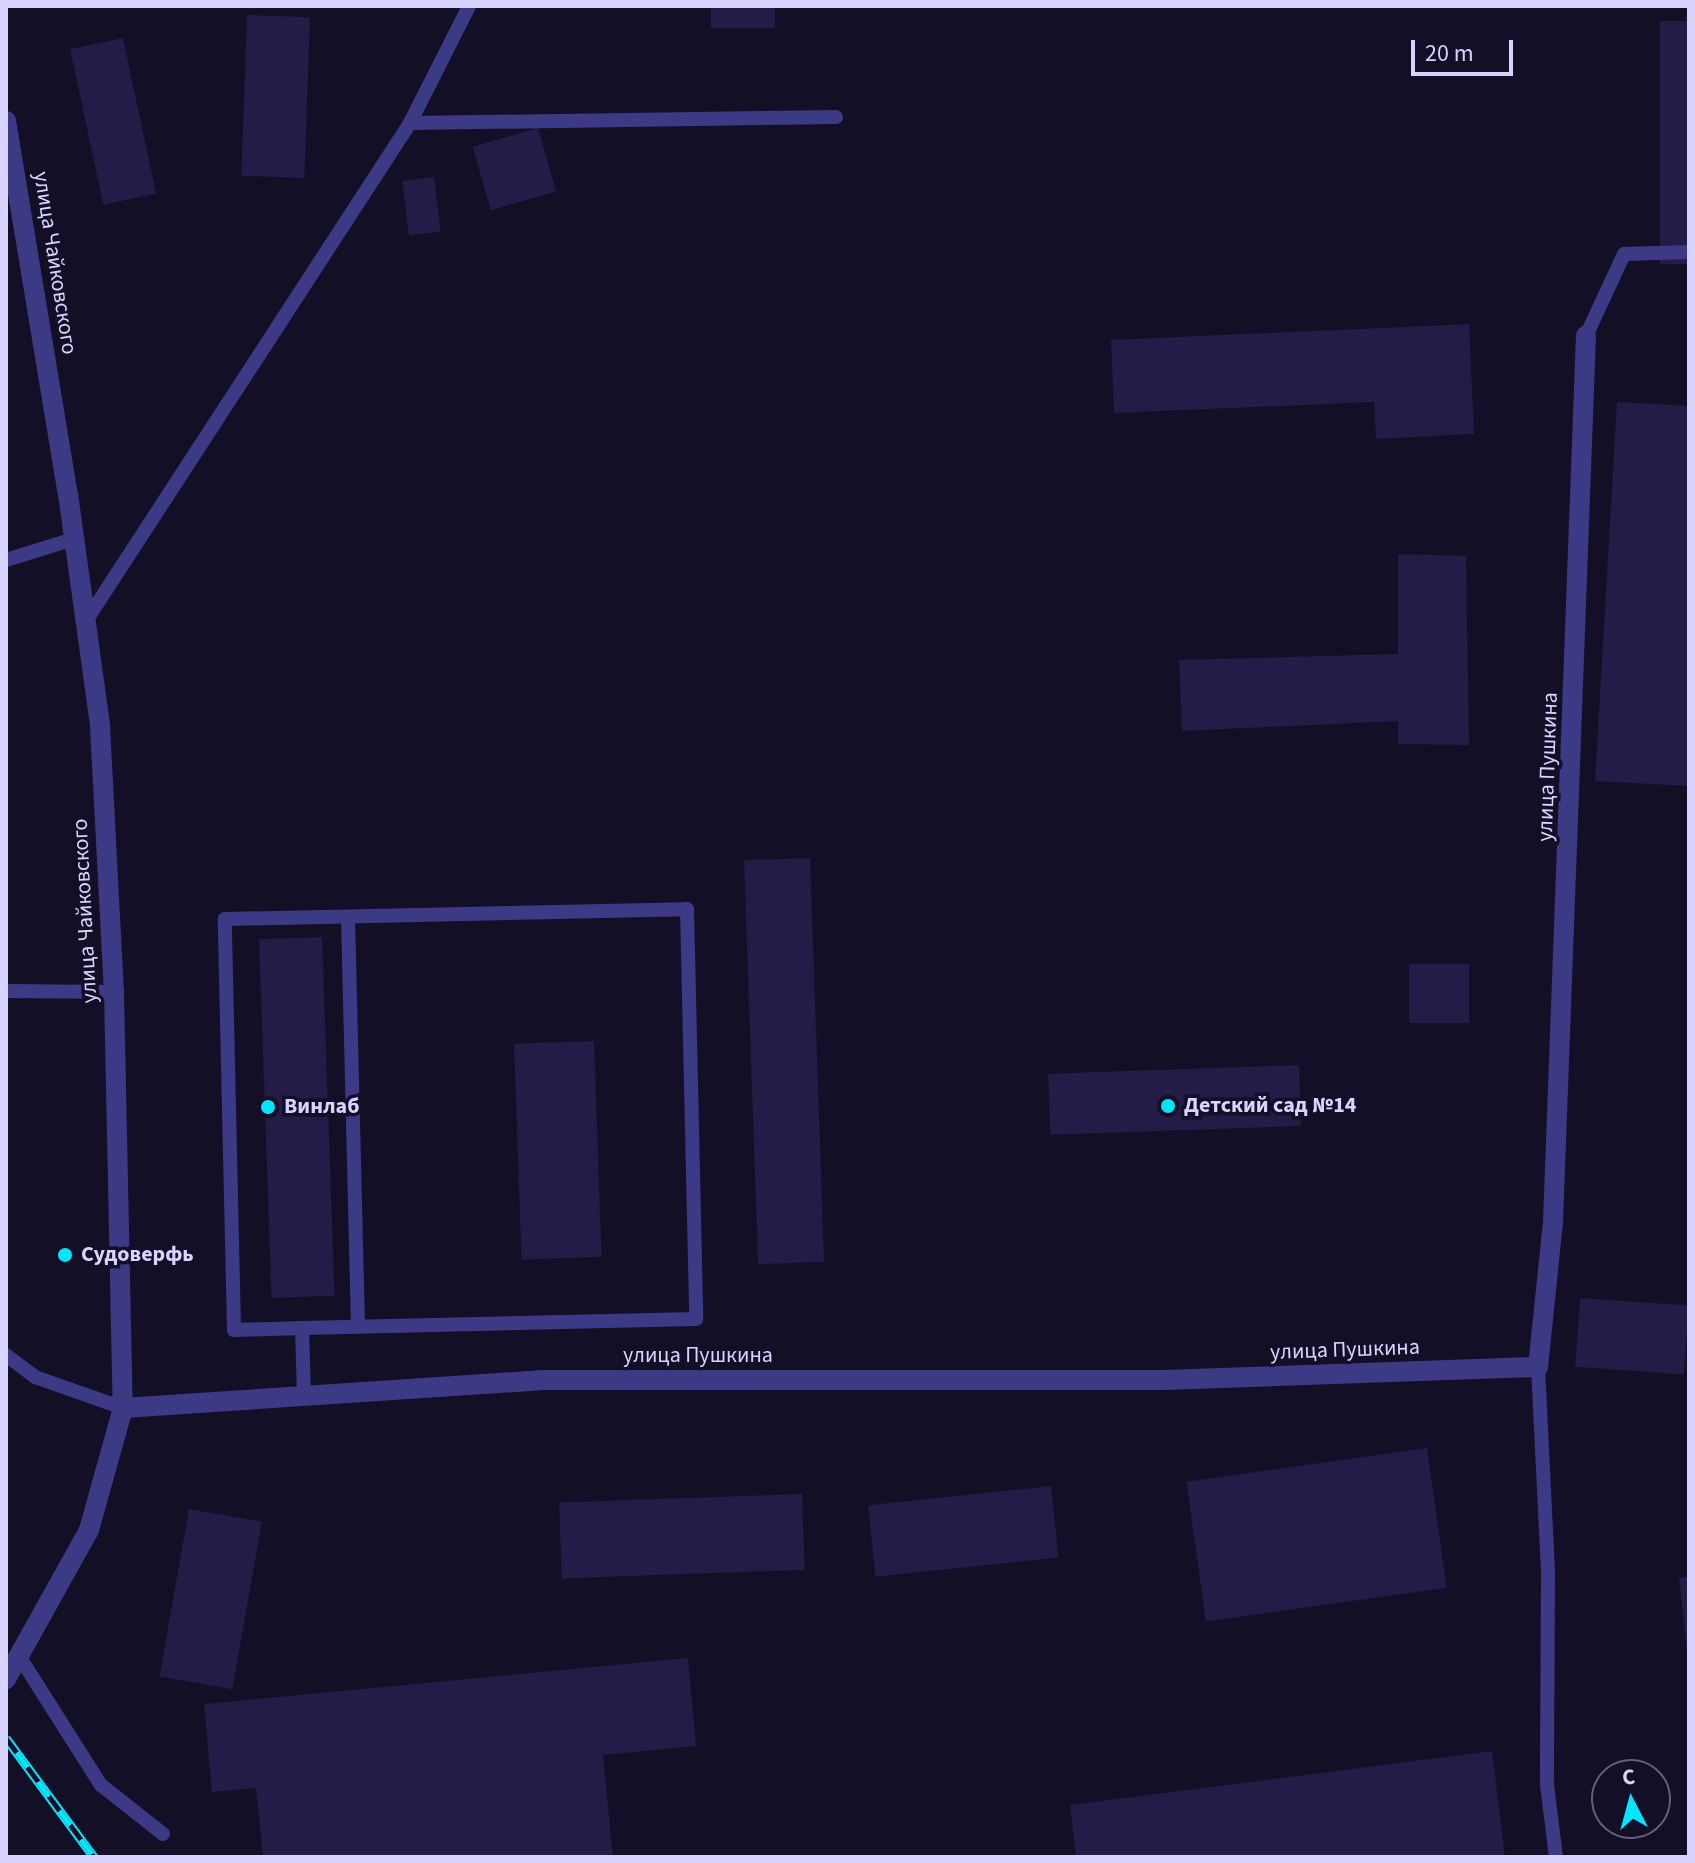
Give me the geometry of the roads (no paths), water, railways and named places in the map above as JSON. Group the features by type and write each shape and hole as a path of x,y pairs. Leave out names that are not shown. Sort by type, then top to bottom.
{"street":[{"name":"улица Чайковского","path":"6,121 74,539 100,726 114,992 123,1408 89,1530 6,1679"},
{"name":"улица Пушкина","path":"123,1408 540,1380 1164,1380 1538,1367 1553,1222 1586,336"}],"lane":[{"path":"86,621 410,123 469,6"},
{"path":"410,123 836,117"},
{"path":"1586,336 1624,254 1689,252"},
{"path":"6,560 74,539"},
{"path":"687,909 696,1319 358,1327 234,1330 225,919 687,909"},
{"path":"348,917 358,1327"},
{"path":"6,991 114,992"},
{"path":"302,1328 304,1394"},
{"path":"6,1355 35,1377 123,1408"},
{"path":"1538,1367 1548,1571 1547,1785 1556,1857"},
{"path":"19,1656 101,1785 163,1834"}],"railway":[{"path":"6,1738 94,1857"}],"place":[{"name":"Детский сад №14","path":"1168,1106"},
{"name":"Винлаб","path":"268,1107"},
{"name":"Судоверфь","path":"65,1255"}]}
